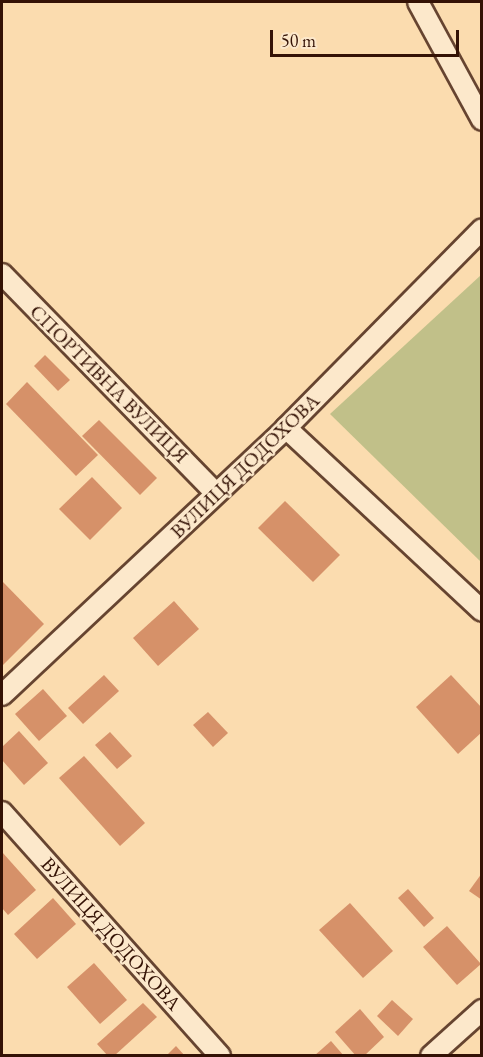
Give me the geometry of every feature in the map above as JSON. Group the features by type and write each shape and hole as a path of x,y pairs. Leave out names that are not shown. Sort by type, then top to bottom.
{"street":[{"path":"418,2 482,120"},
{"name":"ВУЛИЦЯ ДОДОХОВА","path":"2,696 286,428 482,229"},
{"name":"СПОРТИВНА ВУЛИЦЯ","path":"2,274 216,493"},
{"path":"286,428 482,611"},
{"name":"ВУЛИЦЯ ДОДОХОВА","path":"2,812 220,1056"},
{"path":"431,1056 482,1010"}],"shaded area":[{"path":"481,275 481,562 330,414"}],"building":[{"path":"45,355 70,380 58,391 34,366"},
{"path":"27,382 98,455 76,476 6,404"},
{"path":"99,420 157,478 140,495 82,436"},
{"path":"92,477 122,508 90,540 59,509"},
{"path":"285,501 340,555 313,582 258,528"},
{"path":"2,581 44,624 2,666"},
{"path":"174,601 199,629 158,666 133,638"},
{"path":"104,675 119,691 83,724 68,708"},
{"path":"451,675 482,708 482,732 458,754 416,707"},
{"path":"43,689 67,716 39,741 15,714"},
{"path":"208,712 228,733 213,747 193,725"},
{"path":"19,731 48,763 24,785 2,760 2,747"},
{"path":"110,732 132,756 117,769 95,745"},
{"path":"84,756 145,823 120,846 59,778"},
{"path":"2,852 36,890 8,915 2,908"},
{"path":"482,873 482,900 469,891"},
{"path":"408,889 434,918 424,927 398,898"},
{"path":"53,898 76,924 37,959 14,934"},
{"path":"350,903 393,951 363,978 319,930"},
{"path":"447,926 481,964 457,985 423,947"},
{"path":"94,963 127,1000 100,1024 67,987"},
{"path":"392,1000 413,1019 398,1036 377,1016"},
{"path":"143,1003 157,1017 114,1056 108,1056 97,1044"},
{"path":"360,1009 384,1037 364,1056 356,1056 335,1032"},
{"path":"331,1041 344,1056 314,1056"},
{"path":"176,1046 185,1056 166,1056"}]}
